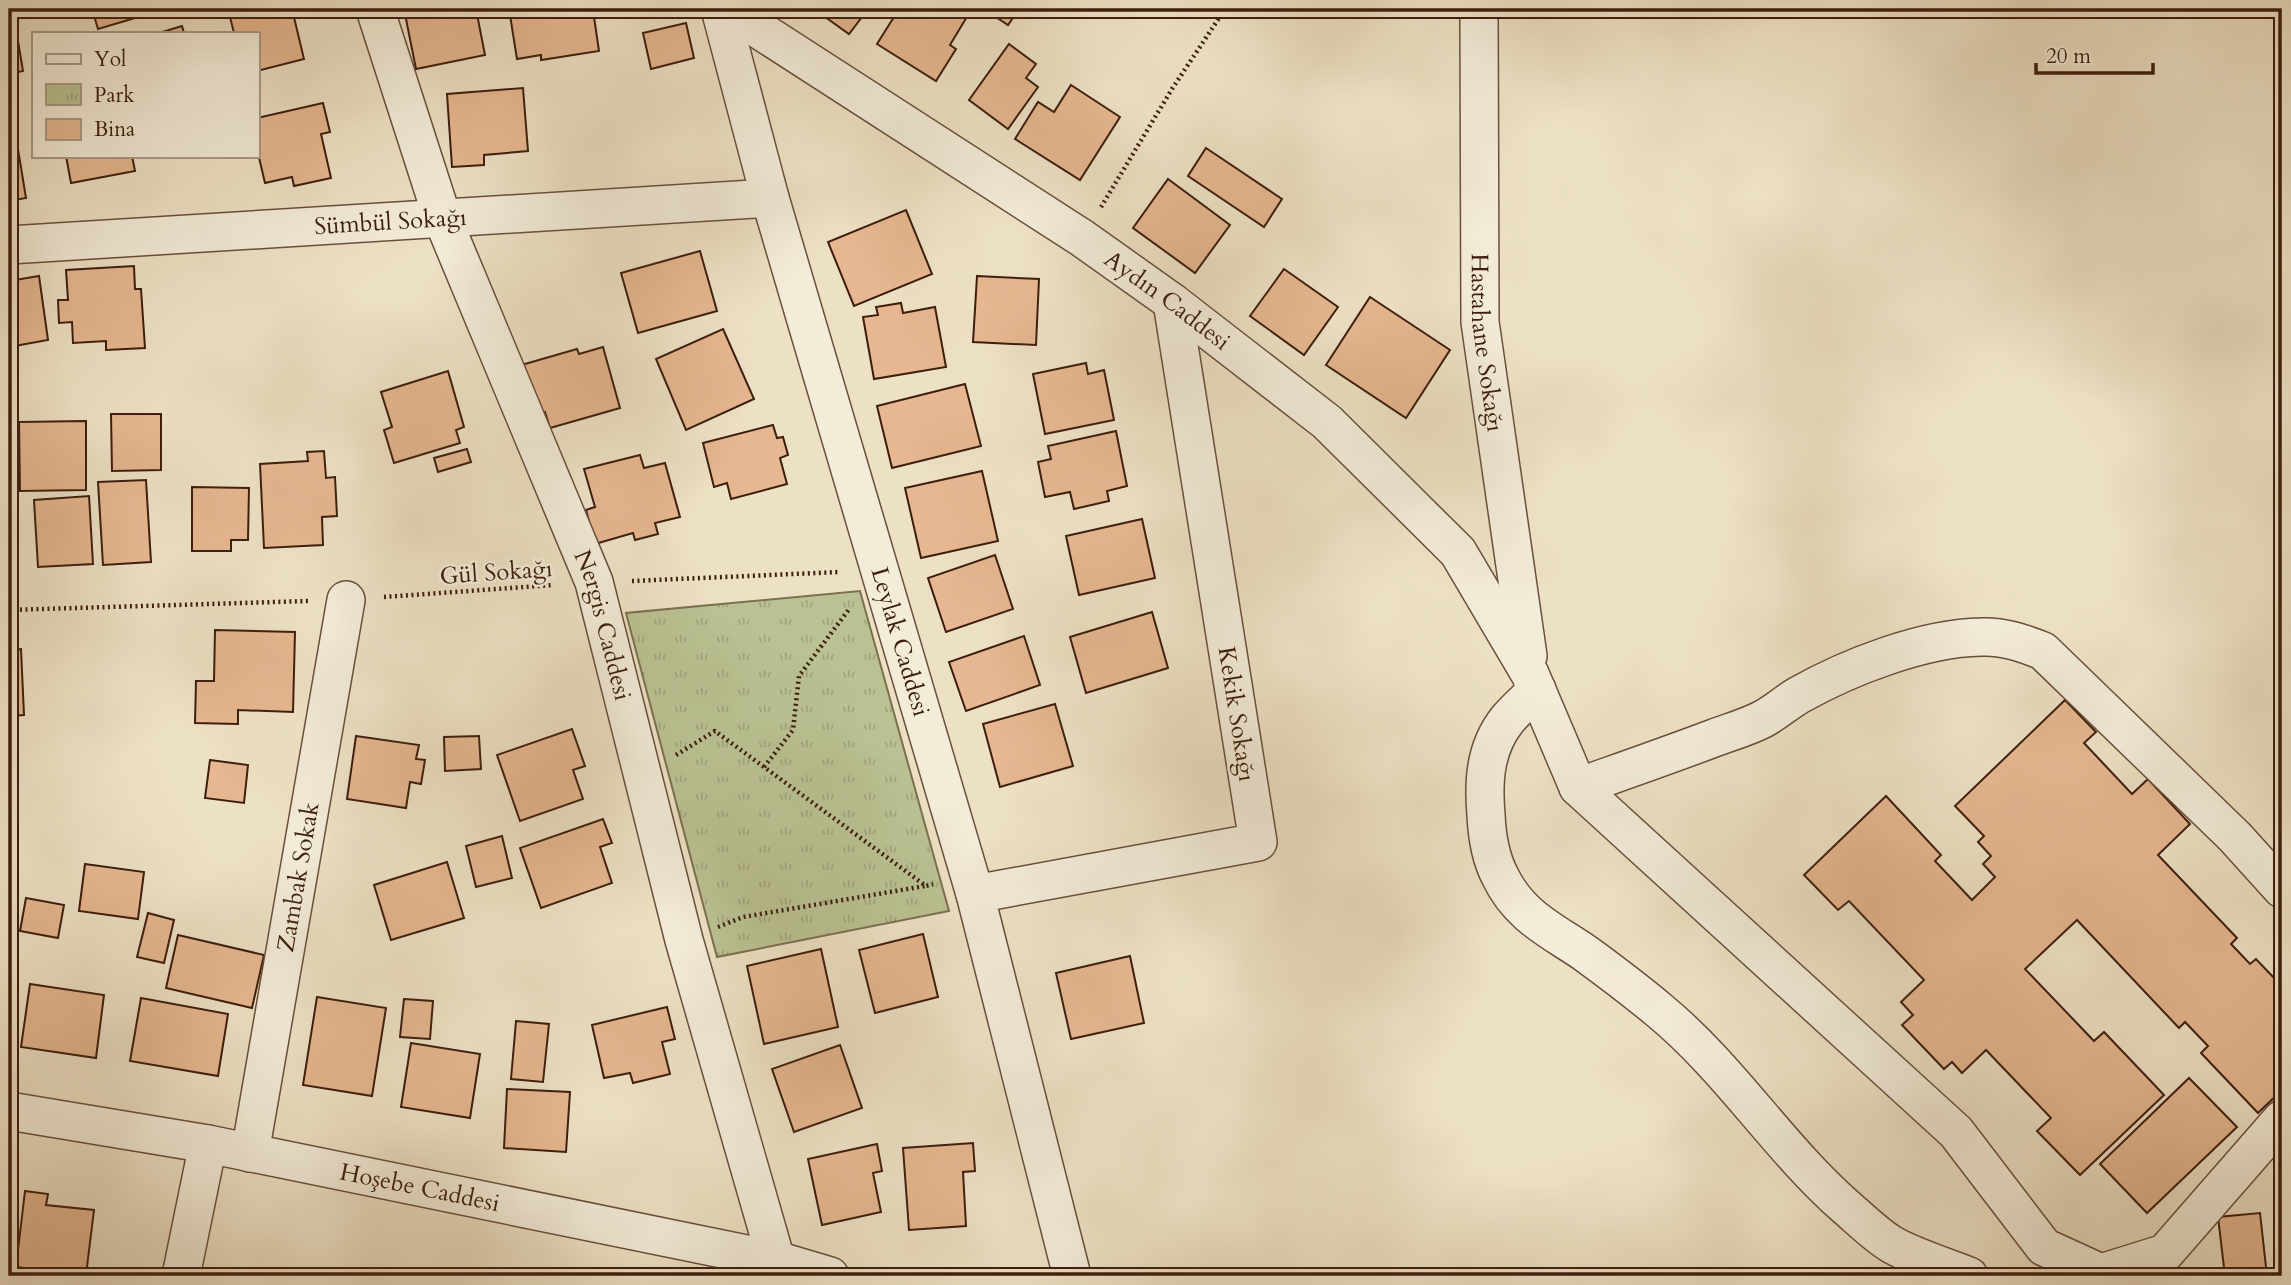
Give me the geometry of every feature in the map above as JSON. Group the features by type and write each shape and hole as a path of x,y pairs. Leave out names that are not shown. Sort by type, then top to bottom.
{"street":[{"name":"Nergis Caddesi","path":"375,9 443,220 594,582 684,940 776,1260"},
{"name":"Leylak Caddesi","path":"720,9 770,198 972,883 1072,1276"},
{"name":"Aydın Caddesi","path":"727,9 1082,238 1172,302 1327,422 1458,552 1534,682"},
{"name":"Hastahane Sokağı","path":"1479,9 1480,322 1534,682"},
{"name":"Sümbül Sokağı","path":"9,246 770,198"},
{"name":"Kekik Sokağı","path":"972,883 1258,842 1172,302"},
{"name":"Zambak Sokak","path":"250,1153 346,600"},
{"path":"1578,787 1763,719 1822,683 1873,661 1958,639 1981,636 2004,638 2043,651 2235,837 2282,889"},
{"path":"1534,682 1578,787 1956,1132 2044,1247 2101,1273 2165,1253 2282,1119"},
{"path":"1534,682 1508,718 1493,745 1486,767 1483,791 1487,836 1492,857 1511,896 1542,927 1617,977 1663,1013 1705,1053 1821,1185 1855,1215 1891,1244 1969,1276"},
{"name":"Hoşebe Caddesi","path":"9,1111 208,1144 776,1260 830,1276"},
{"path":"181,1276 208,1144"}],"path":[{"path":"1082,238 1172,89 1225,9"},
{"path":"764,767 793,730 799,676 879,570"},
{"name":"Gül Sokağı","path":"9,610 346,600 594,582 879,570"},
{"path":"643,775 715,732 926,886"},
{"path":"684,940 743,917 926,886 972,883"}],"green space":[{"path":"860,591 949,911 717,957 626,613"}],"building":[{"path":"92,9 161,9 162,10 98,29"},
{"path":"228,9 292,9 304,59 259,70 259,32 234,32"},
{"path":"404,9 476,9 485,55 416,69"},
{"path":"509,9 593,10 599,51 541,60 541,55 517,59"},
{"path":"814,9 868,9 849,34"},
{"path":"899,9 958,9 968,15 950,45 956,49 936,81 877,44"},
{"path":"984,9 1019,9 1008,25"},
{"path":"686,23 694,58 651,69 643,33"},
{"path":"182,26 184,32 162,32"},
{"path":"18,41 23,71 9,74 9,43"},
{"path":"1009,44 1036,64 1026,78 1038,87 1008,129 969,100"},
{"path":"1071,85 1120,117 1080,180 1015,139 1038,102 1054,112"},
{"path":"523,88 528,151 484,155 484,165 452,167 447,94"},
{"path":"323,103 330,132 321,134 331,178 294,186 292,177 265,183 259,158 259,118"},
{"path":"15,131 26,198 9,201 9,132"},
{"path":"1206,148 1282,199 1264,227 1188,176"},
{"path":"66,158 132,158 135,171 71,183"},
{"path":"1168,179 1230,225 1195,273 1133,228"},
{"path":"906,210 932,274 854,306 828,242"},
{"path":"700,251 717,311 638,333 621,273"},
{"path":"134,266 135,289 141,289 145,348 106,350 106,341 73,343 72,322 59,323 58,300 68,300 66,270"},
{"path":"1284,269 1338,307 1304,355 1250,316"},
{"path":"39,276 48,340 9,347 9,281"},
{"path":"977,276 1039,279 1036,345 973,342"},
{"path":"1370,297 1450,350 1406,418 1326,365"},
{"path":"901,303 903,313 935,307 946,367 874,379 863,317 878,315 876,307"},
{"path":"723,329 754,399 686,430 656,359"},
{"path":"603,347 620,408 550,428 545,412 532,416 518,366 577,349 579,354"},
{"path":"1086,363 1088,374 1104,370 1114,420 1045,434 1033,374"},
{"path":"448,371 464,427 456,430 460,443 394,463 384,430 392,427 381,392"},
{"path":"965,384 981,446 892,468 877,406"},
{"path":"111,414 161,414 161,470 112,471"},
{"path":"86,421 86,490 20,491 19,422"},
{"path":"773,425 777,438 783,437 788,455 780,458 787,484 731,499 727,483 714,487 703,443"},
{"path":"1116,431 1127,486 1107,491 1109,501 1074,509 1070,492 1045,497 1038,462 1051,459 1048,446"},
{"path":"467,449 471,462 438,472 434,458"},
{"path":"324,451 326,478 335,477 337,516 322,517 323,545 264,548 260,464 308,461 307,452"},
{"path":"640,455 644,468 665,463 680,517 655,523 658,534 635,540 633,533 595,544 586,510 595,507 584,469"},
{"path":"982,471 998,541 921,558 905,488"},
{"path":"146,480 151,562 103,565 98,482"},
{"path":"192,487 249,488 248,540 231,540 231,551 192,551"},
{"path":"89,496 93,564 38,567 34,500"},
{"path":"1142,519 1155,578 1079,595 1066,536"},
{"path":"995,555 1013,609 946,632 928,578"},
{"path":"1152,612 1168,668 1086,693 1070,637"},
{"path":"215,630 295,632 293,712 238,710 238,724 195,723 196,681 214,681"},
{"path":"1024,636 1040,685 966,711 949,662"},
{"path":"21,649 24,715 9,716 9,650"},
{"path":"2065,700 2096,732 2084,743 2132,794 2148,779 2190,824 2158,855 2237,938 2231,944 2250,964 2256,959 2276,980 2282,974 2282,1090 2258,1113 2201,1053 2208,1046 2185,1022 2179,1028 2077,920 2025,969 2094,1041 2104,1032 2164,1095 2080,1175 2037,1131 2051,1118 1986,1050 1962,1073 1952,1062 1944,1069 1902,1025 1913,1015 1901,1002 1924,980 1849,901 1838,910 1804,875 1886,796 1941,855 1935,861 1972,900 1995,877 1983,864 1991,856 1978,842 1984,836 1955,806"},
{"path":"1055,704 1073,766 1000,787 983,724"},
{"path":"572,729 585,766 573,770 583,799 520,821 497,755"},
{"path":"356,736 419,745 416,759 425,760 421,784 410,782 406,808 347,799"},
{"path":"479,736 481,769 445,771 444,737"},
{"path":"210,760 248,765 244,803 205,798"},
{"path":"603,819 612,843 600,847 612,883 541,908 520,848"},
{"path":"502,836 512,878 476,887 466,846"},
{"path":"447,862 464,918 391,940 374,885"},
{"path":"85,864 144,872 138,919 79,911"},
{"path":"26,898 64,905 58,938 20,931"},
{"path":"148,913 174,920 164,963 137,957"},
{"path":"923,934 938,997 875,1013 859,950"},
{"path":"178,935 264,955 252,1008 166,988"},
{"path":"821,949 838,1027 764,1044 747,966"},
{"path":"1130,956 1144,1023 1071,1039 1056,973"},
{"path":"30,984 104,995 96,1058 21,1047"},
{"path":"317,997 386,1008 372,1096 303,1085"},
{"path":"141,998 228,1014 218,1076 130,1061"},
{"path":"404,999 433,1001 430,1039 400,1037"},
{"path":"667,1007 675,1039 662,1042 670,1074 633,1083 630,1073 604,1078 592,1025"},
{"path":"516,1021 549,1024 543,1082 511,1079"},
{"path":"411,1043 480,1054 470,1118 401,1107"},
{"path":"840,1045 862,1108 794,1132 772,1069"},
{"path":"2189,1078 2237,1127 2147,1213 2100,1164"},
{"path":"507,1089 570,1092 566,1152 504,1148"},
{"path":"973,1143 975,1171 963,1172 966,1226 909,1230 903,1148"},
{"path":"877,1144 882,1171 873,1173 881,1212 822,1225 808,1159"},
{"path":"25,1191 48,1194 46,1205 94,1210 86,1275 16,1267"},
{"path":"2260,1213 2267,1276 2225,1276 2218,1217"}]}
